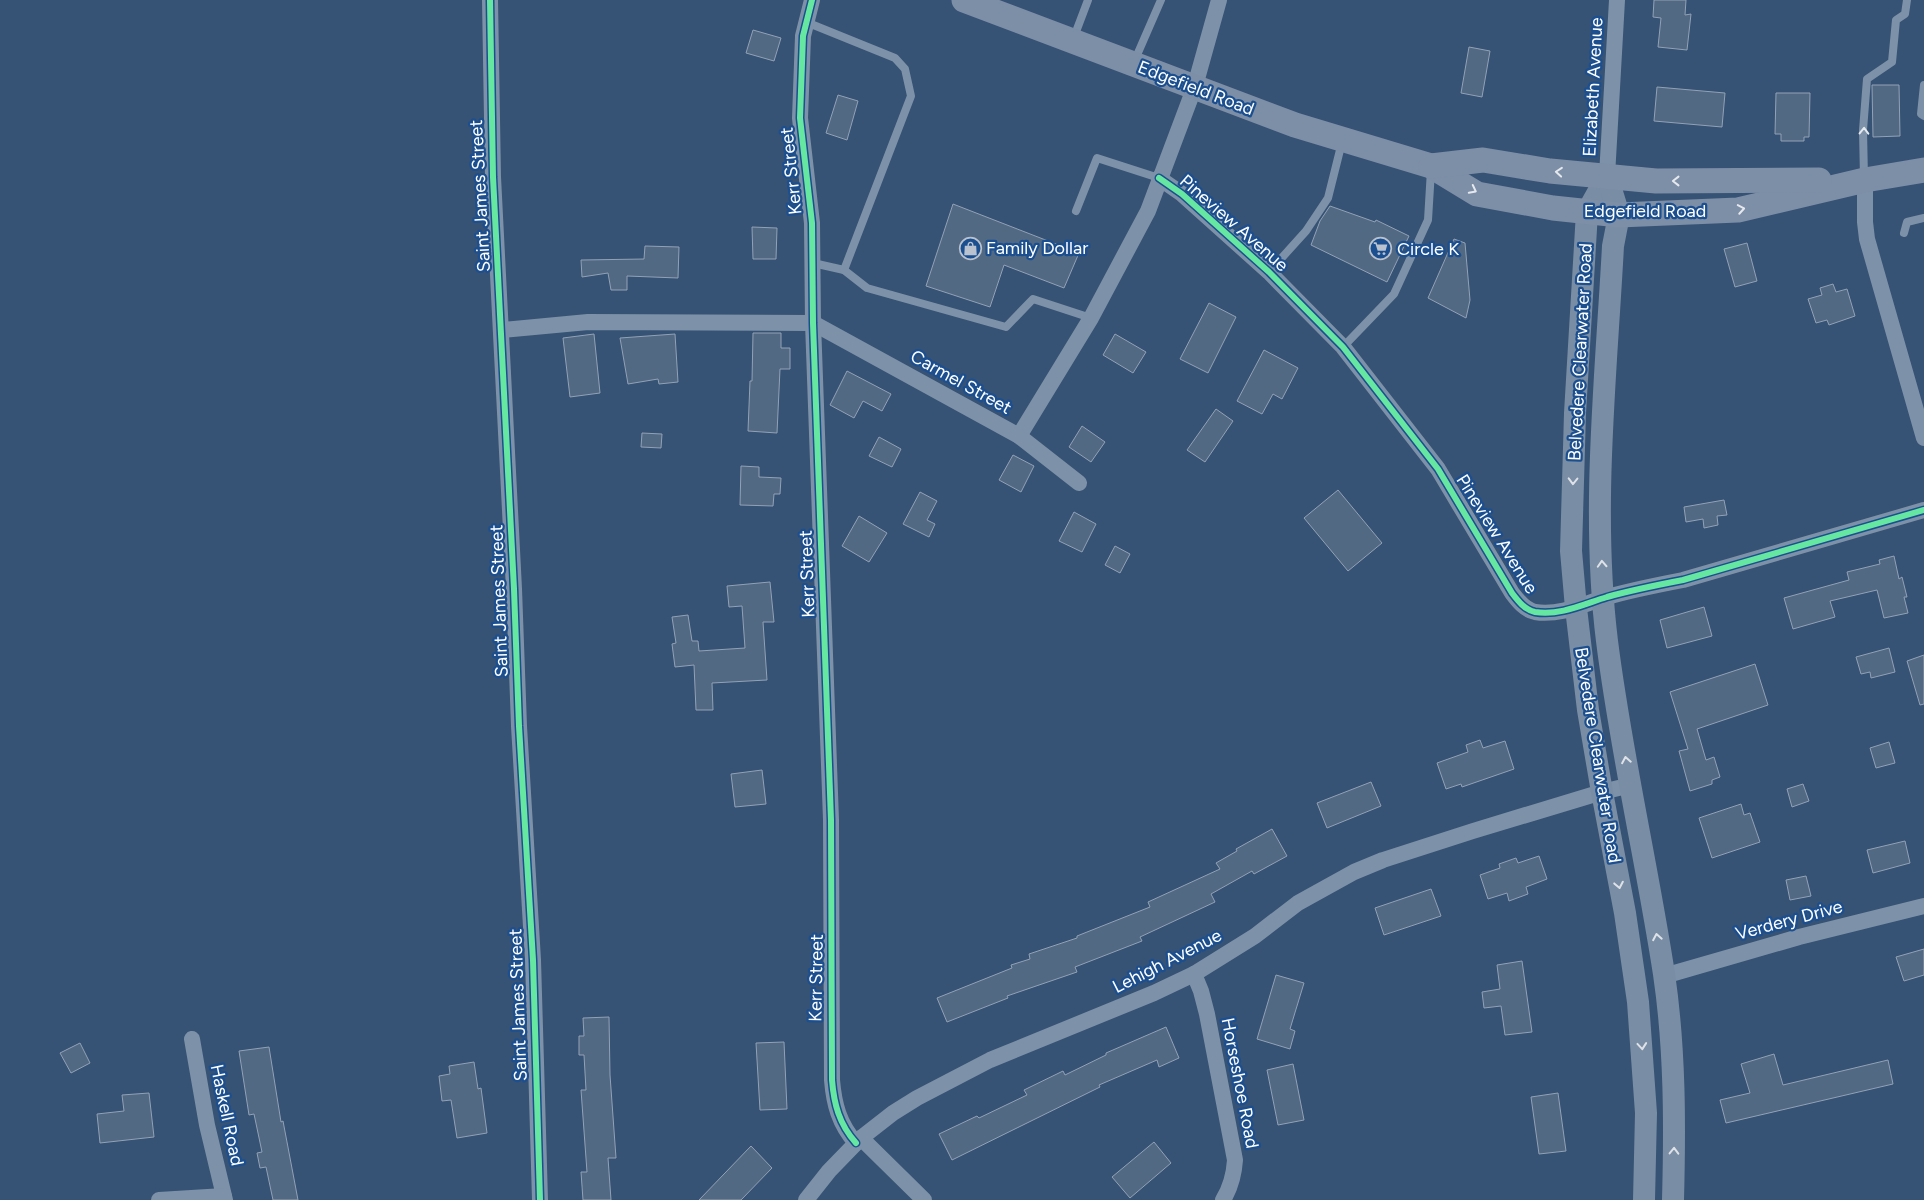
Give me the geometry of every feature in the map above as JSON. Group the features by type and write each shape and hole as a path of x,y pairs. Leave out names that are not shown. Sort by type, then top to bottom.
{"main road":[{"name":"Edgefield Road","path":"964,0 1286,121 1431,166 1477,194 1587,212 1619,215 1738,210 1864,180 1924,170"},
{"name":"Edgefield Road","path":"1431,166 1483,160 1550,171 1656,181 1864,180"},
{"name":"Belvedere Clearwater Road","path":"1607,176 1587,212 1574,413 1571,551 1588,710 1625,913 1638,1002 1646,1113 1644,1200"},
{"name":"Belvedere Clearwater Road","path":"1607,176 1619,215 1613,246 1600,489 1604,598 1607,640 1664,976 1672,1051 1674,1099 1673,1200"}],"street":[{"name":"Saint James Street","path":"490,0 493,177 502,330 519,726 533,960 540,1200"},
{"name":"Kerr Street","path":"812,0 803,36 800,118 812,223 813,323 831,820 832,1080 837,1113 846,1132 859,1140"},
{"name":"Carmel Street","path":"502,330 588,322 813,323 1018,436 1090,318 1148,211 1194,86 1218,0"},
{"name":"Elizabeth Avenue","path":"1607,176 1617,0"},
{"name":"Pineview Avenue","path":"1159,178 1182,194 1269,272 1343,347 1438,469 1512,593 1522,606 1534,612 1551,612 1576,608 1604,598 1644,587 1682,580 1924,510"},
{"path":"1864,180 1867,239 1924,438"},
{"path":"1018,436 1079,483"},
{"name":"Lehigh Avenue","path":"806,1200 829,1171 859,1140 892,1113 917,1098 990,1060 1145,997 1194,974 1255,936 1298,903 1354,872 1384,860 1455,837 1602,792 1631,785"},
{"name":"Verdery Drive","path":"1664,976 1799,937 1924,906"},
{"name":"Horseshoe Road","path":"1194,974 1207,1014 1234,1160 1232,1180 1223,1200"},
{"name":"Haskell Road","path":"192,1039 224,1198"},
{"path":"859,1140 924,1200"},
{"path":"159,1200 224,1198"}],"lane":[{"path":"1072,41 1088,0"},
{"path":"1134,64 1161,0"},
{"path":"1864,180 1863,130 1867,79 1892,62 1896,20 1905,14 1907,0"},
{"path":"806,22 895,58 905,69 909,82 911,96 844,270"},
{"path":"1924,85 1921,114 1924,116"},
{"path":"1269,272 1306,231 1328,198 1343,139"},
{"path":"1076,211 1098,158 1159,178"},
{"path":"1343,347 1394,294 1428,220 1431,166"},
{"path":"1904,233 1907,222 1924,218"},
{"path":"813,263 844,270 867,288 1006,327 1033,299 1090,318"}],"building":[{"path":"1654,0 1686,0 1685,15 1691,14 1687,50 1658,47 1661,18 1653,17"},
{"path":"753,30 781,38 774,61 746,53"},
{"path":"1469,47 1490,51 1482,97 1461,93"},
{"path":"1872,85 1899,85 1900,136 1873,137"},
{"path":"1657,87 1725,93 1722,127 1654,121"},
{"path":"1776,93 1810,93 1809,137 1804,137 1804,141 1781,141 1781,134 1775,134"},
{"path":"838,95 858,101 847,140 826,133"},
{"path":"953,204 1079,253 1064,288 1004,265 990,307 926,286"},
{"path":"1330,206 1375,222 1376,220 1409,236 1387,282 1311,245 1320,221"},
{"path":"752,227 777,228 776,259 753,259"},
{"path":"1454,239 1465,243 1470,300 1466,318 1428,298"},
{"path":"1747,243 1757,281 1735,287 1724,249"},
{"path":"645,246 679,247 678,278 627,276 627,290 611,290 608,273 582,277 581,260 644,259"},
{"path":"1833,284 1836,292 1847,289 1855,316 1829,325 1827,320 1816,323 1808,299 1822,295 1820,288"},
{"path":"1209,303 1236,317 1208,373 1180,359"},
{"path":"753,333 781,333 781,348 790,348 790,369 780,369 777,433 748,431"},
{"path":"594,334 600,393 570,397 563,338"},
{"path":"675,334 678,382 659,384 658,379 628,384 620,338"},
{"path":"1115,334 1146,352 1133,373 1103,355"},
{"path":"1264,350 1298,368 1282,399 1273,394 1262,414 1237,401"},
{"path":"847,371 891,394 882,411 863,401 854,418 830,405"},
{"path":"1216,409 1233,421 1205,462 1187,450"},
{"path":"1082,426 1105,442 1091,462 1069,447"},
{"path":"642,433 662,434 661,448 641,447"},
{"path":"879,437 901,449 892,467 869,456"},
{"path":"1013,455 1034,466 1021,492 999,480"},
{"path":"741,466 759,467 759,477 781,478 780,494 774,494 773,506 740,505"},
{"path":"1338,490 1382,543 1348,571 1304,518"},
{"path":"920,492 937,501 927,520 935,524 929,537 903,524"},
{"path":"1724,500 1727,515 1717,516 1718,525 1704,528 1703,519 1686,522 1684,507"},
{"path":"1074,512 1096,524 1082,552 1059,541"},
{"path":"859,516 887,533 869,562 842,546"},
{"path":"1115,546 1130,554 1120,573 1105,565"},
{"path":"1894,556 1899,579 1902,577 1907,597 1904,597 1908,613 1884,618 1877,590 1830,601 1835,617 1793,629 1784,598 1849,580 1847,572 1880,564 1879,560"},
{"path":"770,582 774,622 763,622 767,680 712,683 713,710 696,710 694,665 675,667 672,644 676,643 672,617 688,615 692,641 698,641 699,651 745,648 742,606 729,607 727,586"},
{"path":"1704,607 1712,636 1667,648 1660,620"},
{"path":"1889,648 1895,672 1871,678 1870,672 1861,674 1856,657"},
{"path":"1924,655 1924,704 1920,705 1907,661"},
{"path":"1755,664 1768,705 1697,729 1706,760 1714,757 1720,777 1712,780 1712,784 1690,791 1679,751 1688,749 1670,692"},
{"path":"1480,740 1483,748 1505,741 1514,769 1462,787 1461,784 1446,789 1437,763 1468,752 1466,745"},
{"path":"1889,742 1895,763 1876,768 1870,748"},
{"path":"762,770 766,804 735,807 731,774"},
{"path":"1371,782 1381,806 1327,828 1317,803"},
{"path":"1803,784 1809,801 1792,807 1787,789"},
{"path":"1741,804 1744,815 1750,813 1760,842 1712,858 1699,818"},
{"path":"1272,829 1287,856 1254,874 1252,871 1211,894 1215,902 1140,937 1142,941 1075,967 1077,972 1007,996 1008,998 947,1022 937,998 1012,968 1011,965 1030,959 1029,954 1077,938 1077,936 1150,907 1148,902 1220,869 1216,863 1237,851 1236,849"},
{"path":"1905,841 1910,863 1873,873 1867,850"},
{"path":"1539,856 1547,879 1526,887 1528,894 1509,901 1507,893 1488,899 1480,875 1500,868 1499,864 1516,858 1518,863"},
{"path":"1806,876 1811,896 1790,900 1786,880"},
{"path":"1431,889 1441,916 1384,935 1375,908"},
{"path":"1924,949 1924,975 1904,981 1896,957"},
{"path":"1522,961 1532,1032 1505,1035 1501,1006 1484,1008 1482,992 1500,989 1497,965"},
{"path":"1276,975 1304,983 1290,1029 1295,1031 1290,1049 1257,1039"},
{"path":"609,1017 610,1075 616,1158 608,1158 611,1200 583,1200 581,1172 587,1172 581,1090 586,1090 584,1055 579,1055 579,1036 584,1036 583,1018"},
{"path":"1166,1027 1179,1058 1159,1067 1157,1060 1099,1085 1100,1087 952,1160 939,1134 977,1116 979,1118 1027,1095 1024,1090 1063,1071 1065,1075 1106,1055 1106,1053"},
{"path":"784,1042 787,1109 760,1110 756,1043"},
{"path":"80,1043 90,1063 71,1073 60,1053"},
{"path":"269,1047 281,1122 283,1121 298,1200 273,1200 266,1167 260,1168 257,1153 262,1152 254,1114 249,1115 239,1051"},
{"path":"1774,1054 1783,1085 1888,1060 1893,1084 1726,1123 1720,1100 1750,1093 1741,1064"},
{"path":"474,1062 478,1089 481,1088 487,1133 457,1138 451,1100 442,1101 439,1076 450,1074 449,1066"},
{"path":"1293,1064 1304,1120 1278,1125 1267,1070"},
{"path":"149,1093 154,1137 100,1143 97,1114 124,1111 122,1095"},
{"path":"1558,1093 1566,1151 1539,1154 1531,1097"},
{"path":"1154,1142 1171,1163 1130,1198 1112,1177"},
{"path":"751,1146 772,1168 741,1200 699,1200"}],"cycle path":[{"path":"490,0 493,177 519,726 533,960 540,1200"},
{"path":"812,0 803,36 800,118 812,223 813,323 831,820 832,1080 834,1097 841,1121 856,1143"},
{"path":"1159,178 1182,194 1269,272 1343,347 1438,469 1512,593 1522,605 1531,611 1544,613 1572,609 1616,594 1683,580 1924,510"}],"place":[{"name":"Family Dollar","path":"970,248"},
{"name":"Circle K","path":"1381,249"}]}
